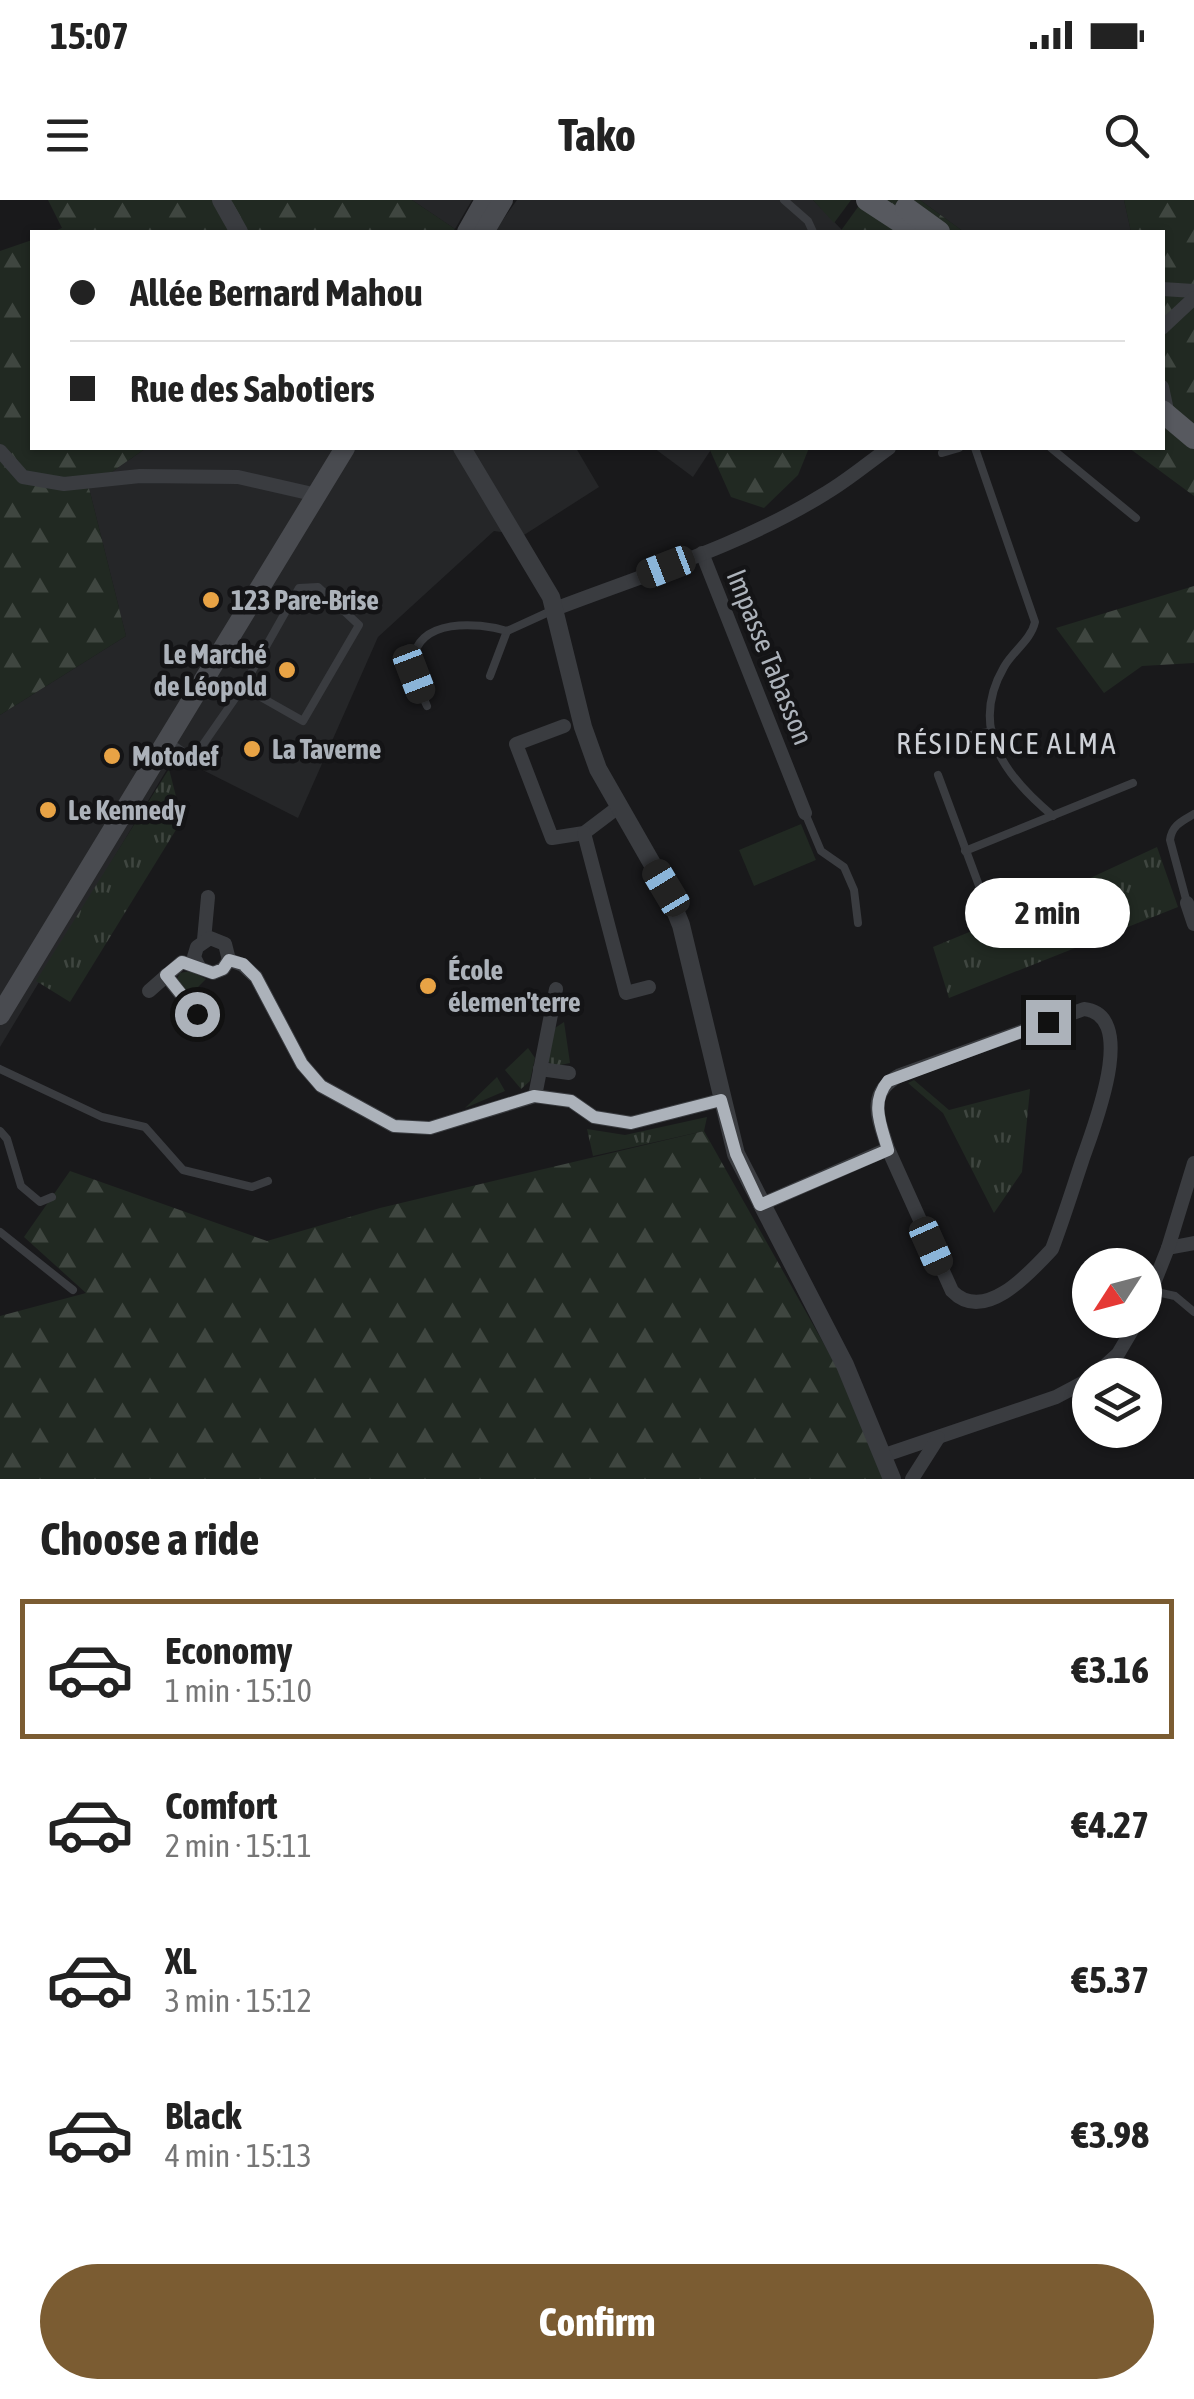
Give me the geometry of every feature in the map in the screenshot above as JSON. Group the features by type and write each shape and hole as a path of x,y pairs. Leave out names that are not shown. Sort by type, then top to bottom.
{"main road":[{"path":"475,229 485,200"},
{"path":"475,229 502,200"},
{"path":"867,200 913,230"},
{"path":"895,200 936,230"},
{"path":"1165,413 1194,438"},
{"path":"317,495 331,450"},
{"path":"0,1015 345,450"}],"street":[{"path":"222,200 239,230"},
{"path":"1165,290 1194,295"},
{"path":"1165,325 1194,295"},
{"path":"454,450 476,473"},
{"path":"463,450 548,592 590,748 617,808 666,888 681,924 736,1154 844,1365 892,1479"},
{"path":"555,609 780,519 828,492 886,450"},
{"path":"0,451 24,477 64,484 140,476 238,477 317,495"},
{"name":"Impasse Tabasson","path":"702,553 784,782 805,814"},
{"path":"564,726 516,744 552,838 584,833 617,808"},
{"path":"584,833 626,993 649,987"},
{"path":"198,967 195,952 204,940 208,897"},
{"path":"1188,902 1194,924"},
{"path":"149,992 182,962 213,973 223,969 229,960 228,949 221,940 204,940"},
{"path":"229,960 243,964 256,977 302,1064 321,1086 394,1126 430,1128 534,1096 571,1101 594,1117 631,1123 721,1100"},
{"path":"166,975 197,1014"},
{"path":"534,1096 556,989"},
{"path":"1084,1009 1096,1012 1106,1024 1110,1038 1107,1086 1052,1250 993,1298 972,1303 952,1291 888,1150 877,1103 888,1081 1084,1009"},
{"path":"540,1069 569,1073"},
{"path":"760,1205 888,1150"},
{"path":"1162,1264 1194,1163"},
{"path":"1168,1248 1194,1243"},
{"path":"882,1456 1072,1388"},
{"path":"912,1479 938,1437"}],"lane":[{"path":"784,200 808,221 812,230"},
{"path":"942,453 952,450"},
{"path":"976,450 1035,622 1030,636 1000,672 990,708 992,731 997,753 1009,776 1053,816"},
{"path":"1053,450 1136,518"},
{"path":"168,741 193,759 243,686 299,588 318,587 359,626 303,721 243,686"},
{"path":"426,706 414,674 413,660 421,640 440,627 494,627 507,631 555,609"},
{"path":"490,676 507,631"},
{"path":"946,740 992,731"},
{"path":"938,775 990,918"},
{"path":"965,851 1133,783"},
{"path":"805,814 821,851 844,867 854,890 858,922"},
{"path":"1188,902 1170,840 1176,825 1194,814"},
{"path":"0,1069 102,1117 145,1128 183,1170 252,1187 268,1181"},
{"path":"0,1131 7,1140 21,1186 40,1202 52,1197"},
{"path":"0,1232 73,1290"},
{"path":"1162,1293 1175,1296 1194,1314"}],"shaded area":[{"path":"412,200 472,200 455,229"},
{"path":"517,200 813,200 842,230 495,230"},
{"path":"920,200 1124,200 1131,230 961,230"},
{"path":"143,450 577,450 599,487 524,535 494,531 378,637 298,818 175,756 0,1047 0,715 126,636 89,488"},
{"path":"657,450 711,450 693,477"}],"green space":[{"path":"48,200 412,200 455,229 57,230 62,228"},
{"path":"813,200 851,200 834,223"},
{"path":"863,200 920,200 961,230 841,230"},
{"path":"1124,200 1194,200 1194,496 1132,450 1165,450 1165,230 1131,230"},
{"path":"30,241 30,450 143,450 89,488 126,636 0,715 0,251"},
{"path":"710,450 808,450 798,475 764,508 731,497"},
{"path":"1194,586 1194,663 1142,666 1104,693 1056,628"},
{"path":"169,769 182,820 70,1002 36,981"},
{"path":"801,824 816,860 754,886 739,850"},
{"path":"1157,847 1178,907 949,998 933,947"},
{"path":"190,971 206,979 198,987 199,1003 194,1002 177,979 180,973"},
{"path":"564,1022 570,1063 556,1066 547,1057 555,1028"},
{"path":"528,1048 535,1058 530,1081 521,1089 505,1070"},
{"path":"496,1078 505,1091 465,1108"},
{"path":"914,1080 949,1110 1030,1089 1022,1172 994,1213 943,1113 908,1083"},
{"path":"707,1117 704,1131 593,1156 587,1129 625,1135"},
{"path":"704,1131 900,1479 0,1479 0,1316 86,1293 24,1237 70,1171 267,1241 380,1208"}],"place":[{"name":"123 Pare-Brise","path":"211,600"},
{"name":"Le Marché de Léopold","path":"287,670"},
{"name":"La Taverne","path":"252,749"},
{"name":"Motodef","path":"112,756"},
{"name":"Le Kennedy","path":"48,810"},
{"name":"École élemen'terre","path":"428,986"}],"district":[{"name":"RÉSIDENCE ALMA","path":"1007,744"}],"route":[{"path":"197,1014 166,975 182,962 213,973 223,969 229,960 243,964 256,977 302,1064 321,1086 394,1126 430,1128 534,1096 554,1096 571,1101 594,1117 631,1123 721,1100 736,1154 760,1205 888,1150 877,1103 888,1081 1048,1022"}]}
